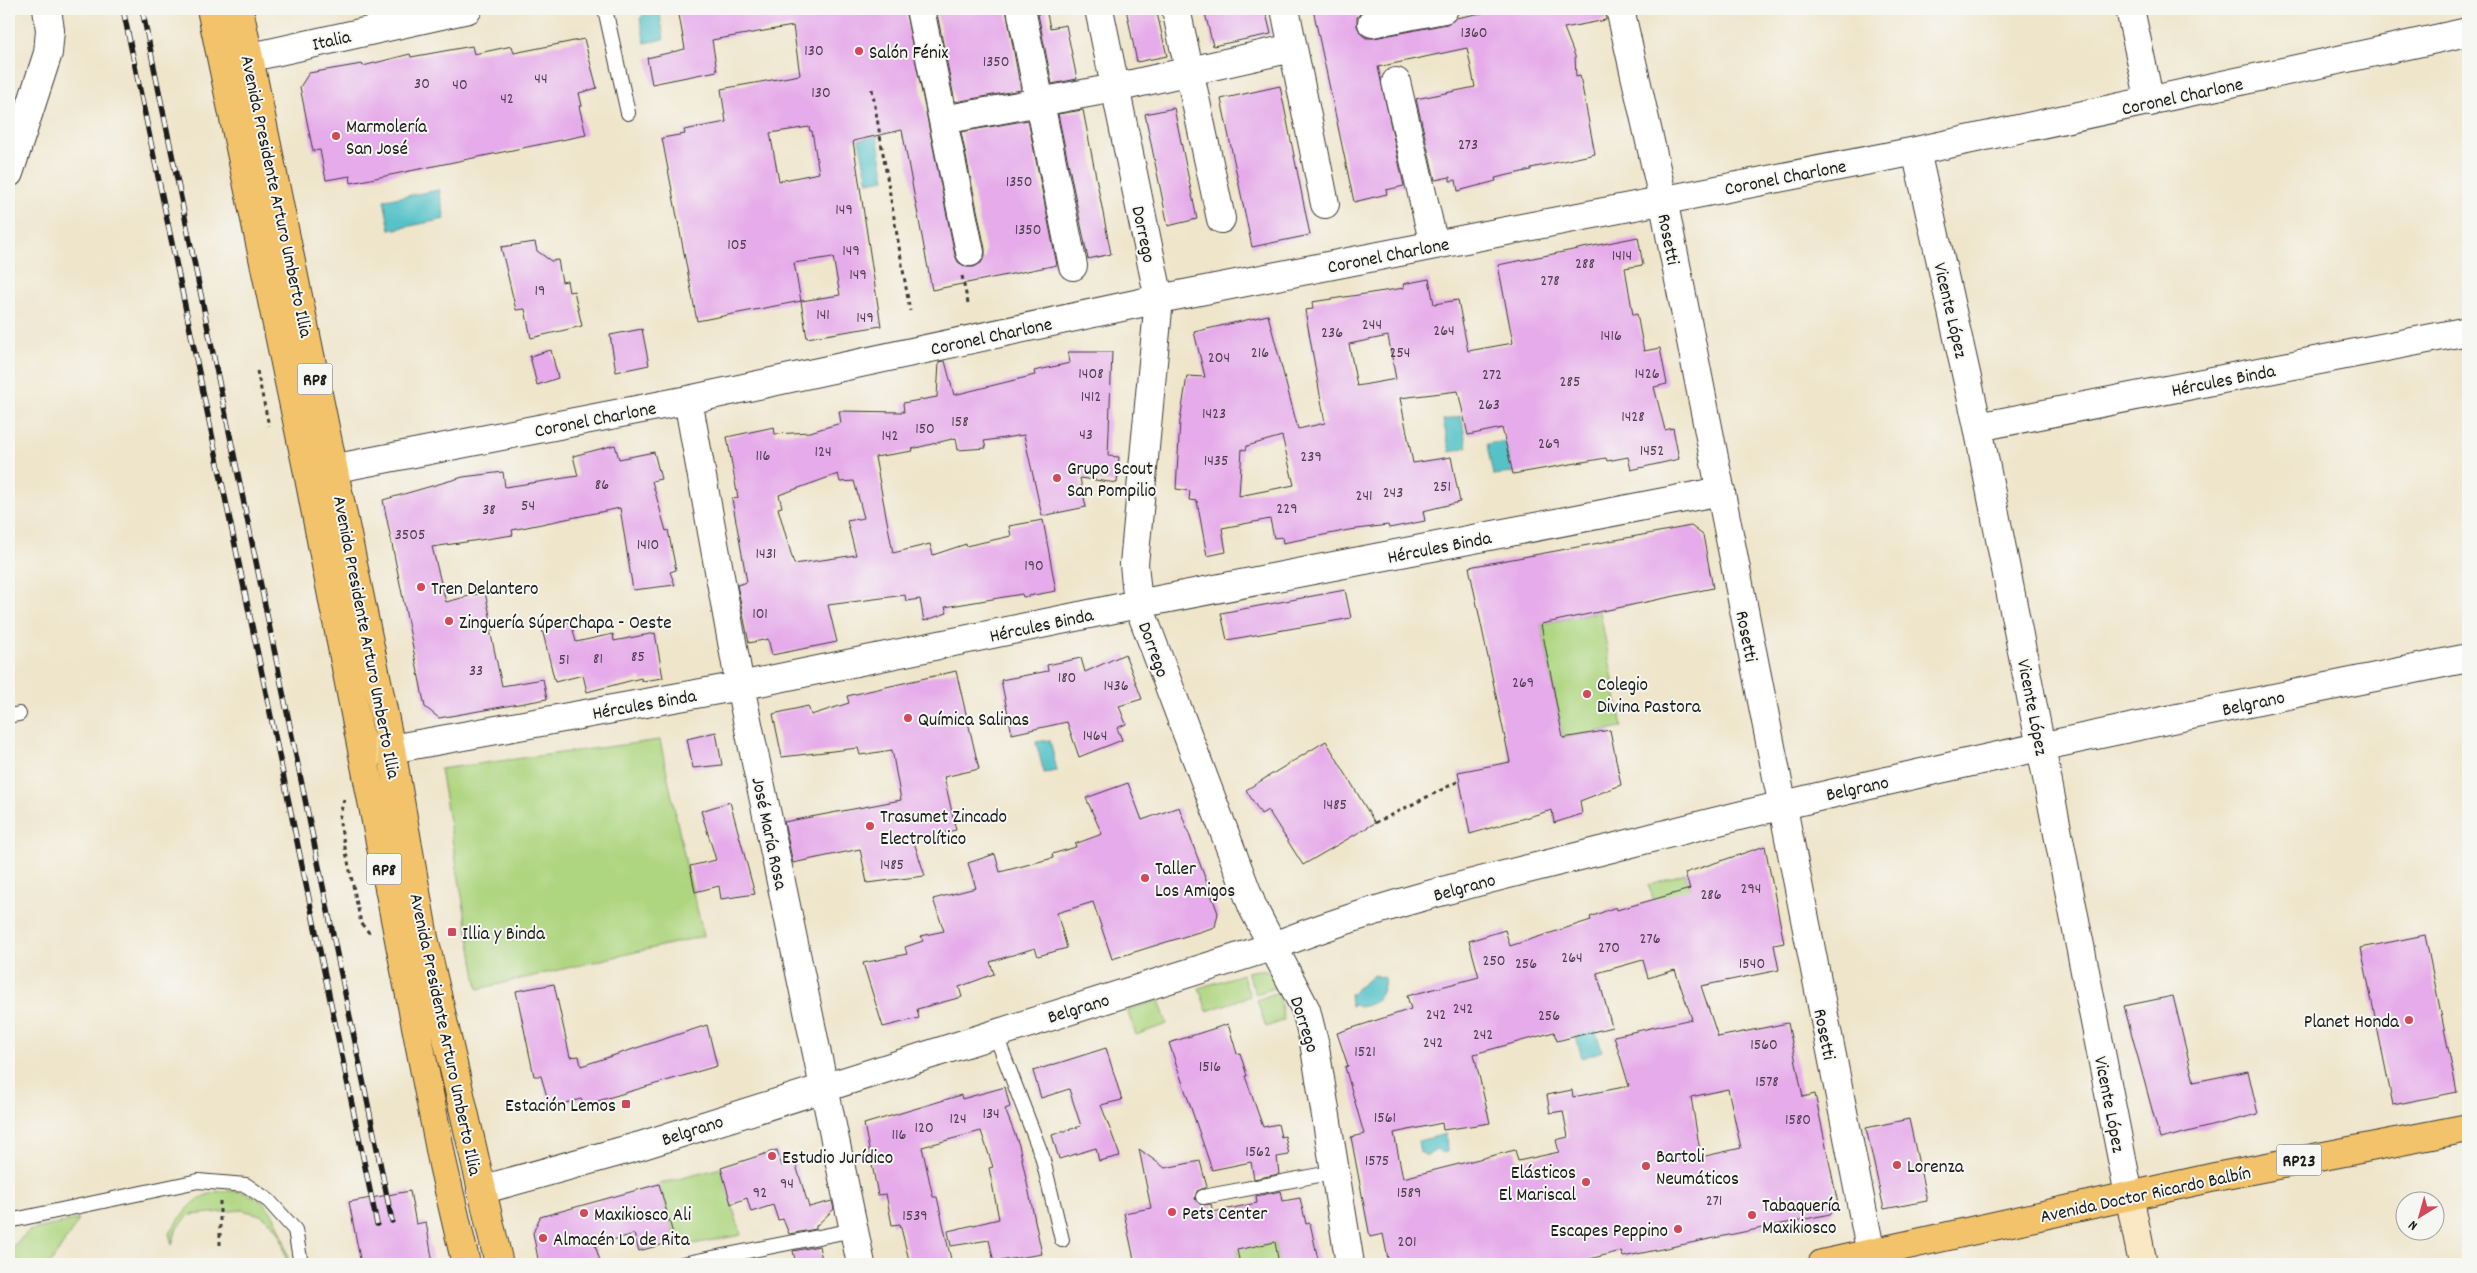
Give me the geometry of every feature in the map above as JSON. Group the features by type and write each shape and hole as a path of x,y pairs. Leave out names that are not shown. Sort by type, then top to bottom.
{"main road":[{"name":"Avenida Presidente Arturo Umberto Illia","path":"211,9 308,473 441,1155 466,1264"},
{"name":"Avenida Presidente Arturo Umberto Illia","path":"239,9 391,749 424,938 499,1264"},
{"name":"Avenida Doctor Ricardo Balbín","path":"1822,1264 1872,1260 2129,1195 2468,1128"}],"street":[{"path":"9,172 48,53 50,30 47,9"},
{"name":"Italia","path":"223,64 468,9"},
{"path":"920,9 970,252"},
{"path":"1021,9 1073,266"},
{"name":"Dorrego","path":"1099,9 1159,299 1134,564 1138,604 1253,908 1306,1010 1312,1034 1350,1264"},
{"path":"1176,9 1221,220"},
{"path":"1285,9 1325,204"},
{"path":"1372,24 1444,9"},
{"name":"Rosetti","path":"1620,9 1663,199 1721,491 1780,804 1872,1260"},
{"path":"2130,9 2150,102"},
{"name":"Coronel Charlone","path":"308,473 688,400 1159,299 1916,151 2468,32"},
{"path":"943,120 1115,88 1292,48"},
{"path":"1396,82 1434,245"},
{"name":"Vicente López","path":"1916,151 1978,427 2143,1264"},
{"name":"Hércules Binda","path":"1978,427 2468,331"},
{"name":"José María Rosa","path":"688,400 740,686 861,1264"},
{"name":"Hércules Binda","path":"361,752 391,749 740,686 1138,604 1721,491"},
{"name":"Belgrano","path":"481,1190 640,1146 825,1086 1274,946 1377,909 1780,804 2042,746 2468,658"}],"lane":[{"path":"605,9 628,113"},
{"path":"996,1033 1042,1156 1062,1240"},
{"path":"1203,1197 1335,1172"},
{"path":"9,1221 198,1181 246,1185 269,1201 295,1230 301,1264"},
{"path":"682,1264 854,1230"}],"path":[{"path":"872,89 910,311"},
{"path":"1375,822 1459,781"},
{"path":"220,1183 220,1246"}],"green space":[{"path":"1600,612 1622,727 1563,738 1541,624"},
{"path":"660,740 687,869 704,936 478,989 440,769"},
{"path":"1685,873 1711,958 1654,900 1648,885"},
{"path":"1258,970 1271,974 1277,987 1256,994 1247,972"},
{"path":"1242,974 1250,996 1207,1011 1199,988"},
{"path":"1278,992 1284,1020 1266,1027 1257,1000"},
{"path":"1159,1000 1167,1024 1136,1035 1127,1010"},
{"path":"721,1168 741,1235 677,1247 659,1184"},
{"path":"221,1191 238,1191 251,1195 271,1211 282,1236 289,1264 287,1264 281,1236 274,1225 261,1215 242,1210 190,1215 177,1228 172,1245 169,1233 185,1212 204,1196"},
{"path":"79,1220 50,1264 9,1264 9,1250 29,1231"},
{"path":"1275,1242 1279,1264 1240,1264 1237,1249"}],"water":[{"path":"659,9 664,39 645,43 640,19 646,11"},
{"path":"877,136 885,179 868,182 859,140"},
{"path":"439,190 445,219 390,230 384,200"},
{"path":"1461,416 1467,447 1450,452 1443,420"},
{"path":"1506,441 1513,473 1493,475 1487,444"},
{"path":"1050,740 1057,771 1044,773 1036,742"},
{"path":"1374,975 1384,978 1384,988 1380,996 1369,1005 1351,1006 1350,994"},
{"path":"1591,1016 1602,1051 1582,1058 1572,1022"},
{"path":"1446,1134 1447,1152 1440,1153 1436,1150 1427,1156 1420,1152 1418,1141"}],"building":[{"path":"678,9 905,9 955,255 958,262 966,267 974,267 981,263 985,256 961,132 1028,120 1057,265 932,290 902,130 853,141 881,326 807,338 801,301 697,321 662,138 685,134 684,130 726,122 721,89 800,75 793,26 712,40 717,71 652,84 647,58 685,49","holes":["809,127 810,131 812,131 819,173 779,181 770,133","833,257 840,295 801,301 794,263"]},
{"path":"936,9 1006,9 1021,90 955,102"},
{"path":"1037,9 1046,9 1050,28 1066,25 1077,79 1052,84"},
{"path":"1126,9 1156,9 1167,56 1137,62"},
{"path":"1204,9 1265,9 1271,34 1213,46"},
{"path":"1313,9 1365,9 1357,17 1357,26 1361,34 1366,38 1374,38 1447,24 1456,18 1502,9 1605,9 1606,20 1564,28 1575,56 1576,77 1580,76 1595,154 1531,168 1531,170 1495,178 1496,181 1458,191 1456,180 1450,181 1450,177 1435,180 1416,99 1475,87 1467,48 1378,67 1404,186 1386,190 1387,194 1354,202"},
{"path":"584,39 597,88 579,93 582,106 579,106 586,135 351,183 350,176 326,180 320,150 313,151 300,87 309,73 362,64 363,66 410,54 411,57 472,46 474,54 512,46 514,53"},
{"path":"1280,86 1310,235 1252,247 1221,99"},
{"path":"1174,108 1197,219 1168,226 1145,114"},
{"path":"1083,110 1111,254 1088,259 1058,114"},
{"path":"1638,237 1643,265 1625,268 1633,315 1637,314 1644,351 1660,348 1667,384 1654,387 1665,430 1673,428 1679,459 1631,470 1628,457 1607,461 1606,458 1513,474 1502,428 1468,435 1458,391 1400,398 1413,463 1451,457 1460,502 1423,511 1425,521 1389,528 1388,525 1349,530 1283,543 1282,537 1274,538 1270,519 1222,528 1226,552 1207,556 1197,501 1189,500 1190,491 1176,489 1180,421 1187,376 1205,377 1194,332 1268,315 1298,429 1325,423 1305,310 1313,309 1312,302 1404,288 1403,284 1429,279 1434,304 1458,300 1468,351 1513,343 1498,265","holes":["1388,336 1396,379 1357,386 1349,344","1282,436 1294,485 1239,496 1242,449 1246,450 1247,446"]},
{"path":"535,242 537,251 551,261 558,260 562,282 567,281 569,292 574,291 582,326 531,338 525,309 516,310 501,247"},
{"path":"642,329 649,365 616,372 610,335"},
{"path":"551,350 558,378 537,385 530,356"},
{"path":"1068,352 1112,352 1108,456 1119,457 1117,483 1080,478 1086,507 1042,516 1024,435 984,441 986,448 958,450 956,438 912,449 913,451 875,457 893,553 930,544 933,555 966,544 966,546 1011,536 1009,526 1043,520 1056,591 1023,597 1022,594 945,607 947,613 924,621 920,599 906,601 905,595 828,605 837,642 772,655 768,639 749,643 737,585 747,582 732,499 738,498 727,437 774,427 775,434 810,432 841,423 839,411 904,412 903,403 937,397 939,362 945,361 954,395 1035,375 1034,371 1070,363","holes":["838,474 840,482 854,481 864,518 847,521 856,555 794,564 778,508 782,507 779,495"]},
{"path":"615,445 619,459 654,452 661,479 652,481 666,531 668,530 676,570 670,572 675,585 633,590 620,508 512,530 513,535 432,547 446,602 485,592 493,630 490,630 502,686 543,679 547,699 439,718 425,707 383,500 463,477 503,472 505,487 578,476 573,456"},
{"path":"1691,526 1703,535 1713,588 1541,624 1563,738 1610,730 1621,785 1580,801 1582,814 1554,823 1552,810 1470,834 1458,772 1510,762 1469,567"},
{"path":"1345,590 1351,618 1227,640 1221,613"},
{"path":"571,621 576,642 613,634 614,641 655,633 663,678 642,681 641,678 587,692 583,675 555,682 542,629"},
{"path":"1125,654 1142,699 1119,706 1126,724 1117,728 1122,740 1079,757 1067,722 1012,734 1001,680 1048,671 1047,665 1081,658 1085,672"},
{"path":"956,671 979,769 944,777 956,830 913,839 925,876 867,883 860,849 793,863 784,822 901,800 892,750 860,755 858,748 782,757 773,714 808,706 811,715 849,703 847,696"},
{"path":"716,732 722,765 693,768 687,739"},
{"path":"1326,741 1375,823 1303,865 1268,810 1261,814 1246,790"},
{"path":"1128,783 1142,820 1179,807 1218,913 1215,927 1112,959 1093,902 1057,913 1067,948 1038,956 1035,948 990,962 994,974 959,987 962,997 917,1009 919,1018 883,1027 863,963 907,954 905,947 923,941 921,936 944,931 933,899 976,888 968,863 995,854 1000,872 1053,858 1052,854 1076,847 1075,844 1102,834 1086,798"},
{"path":"730,802 755,894 721,899 719,886 695,892 690,866 716,860 701,811"},
{"path":"1765,846 1784,943 1774,945 1779,970 1701,986 1718,1037 1788,1023 1803,1097 1815,1094 1838,1204 1830,1214 1623,1257 1621,1251 1570,1264 1389,1264 1383,1234 1370,1237 1351,1137 1364,1134 1345,1067 1348,1066 1337,1033 1411,1009 1407,996 1479,977 1469,941 1505,930 1510,946 1591,920 1590,917 1616,907 1617,910 1690,889 1685,873","holes":["1643,960 1648,978 1675,970 1692,1019 1614,1036 1629,1086 1573,1097 1572,1090 1547,1095 1550,1113 1563,1111 1568,1137 1556,1140 1559,1152 1518,1161 1515,1150 1403,1178 1394,1133 1442,1123 1443,1130 1490,1123 1474,1054 1554,1032 1557,1041 1612,1027 1597,973","1728,1089 1741,1148 1701,1157 1691,1097"]},
{"name":"Planet Honda","path":"2425,935 2457,1092 2393,1105 2361,948"},
{"path":"554,984 570,1057 579,1056 581,1066 707,1025 717,1066 584,1105 581,1099 550,1107 541,1076 534,1076 516,991"},
{"path":"2173,996 2194,1082 2248,1071 2258,1114 2160,1139 2124,1006"},
{"path":"1228,1024 1237,1054 1240,1053 1247,1076 1245,1076 1263,1127 1278,1124 1281,1137 1285,1136 1289,1155 1277,1157 1279,1174 1254,1179 1251,1162 1212,1170 1169,1043"},
{"path":"1106,1048 1122,1100 1101,1105 1120,1156 1099,1161 1096,1148 1059,1159 1052,1135 1081,1126 1069,1089 1041,1098 1033,1071"},
{"path":"1005,1087 1010,1107 1005,1109 1019,1145 1042,1254 994,1262 989,1240 951,1246 948,1231 999,1219 989,1168 993,1167 981,1131 922,1147 933,1197 937,1197 952,1264 910,1264 900,1224 892,1225 886,1194 878,1195 864,1124 961,1095 962,1099"},
{"name":"Lorenza","path":"1909,1119 1927,1201 1884,1209 1866,1128"},
{"path":"1139,1149 1165,1168 1200,1161 1207,1187 1197,1191 1195,1199 1201,1205 1211,1204 1213,1212 1257,1203 1256,1196 1281,1191 1283,1201 1300,1198 1306,1224 1310,1223 1319,1264 1279,1264 1275,1242 1237,1250 1240,1264 1135,1264 1124,1213 1151,1208"},
{"path":"777,1150 782,1166 795,1162 809,1207 832,1201 834,1209 816,1226 816,1229 789,1234 783,1219 778,1220 773,1205 751,1212 747,1198 731,1204 721,1168"},
{"path":"659,1184 675,1241 639,1251 634,1234 595,1245 601,1264 539,1264 533,1233 540,1217"},
{"path":"410,1191 416,1224 426,1222 433,1264 361,1264 349,1202"},
{"path":"819,1246 823,1264 796,1264 793,1251"}],"railway":[{"path":"123,9 377,1224"},
{"path":"142,9 392,1221"}],"place":[{"name":"Salón Fénix","path":"859,51"},
{"name":"Marmolería San José","path":"336,136"},
{"name":"Grupo Scout San Pompilio","path":"1057,478"},
{"name":"Tren Delantero","path":"421,587"},
{"name":"Zinguería SúperChapa - Oeste","path":"449,621"},
{"name":"Colegio Divina Pastora","path":"1587,694"},
{"name":"Química Salinas","path":"908,718"},
{"name":"Trasumet Zincado Electrolítico","path":"870,826"},
{"name":"Taller Los Amigos","path":"1145,878"},
{"name":"Illia y Binda","path":"452,932"},
{"name":"Planet Honda","path":"2409,1020"},
{"name":"Estación Lemos","path":"626,1104"},
{"name":"Estudio Jurídico","path":"772,1156"},
{"name":"Lorenza","path":"1897,1165"},
{"name":"Bartoli Neumáticos","path":"1646,1166"},
{"name":"Elásticos El Mariscal","path":"1586,1182"},
{"name":"Pets Center","path":"1172,1212"},
{"name":"Maxikiosco Ali","path":"584,1213"},
{"name":"Tabaquería Maxikiosco","path":"1752,1215"},
{"name":"Escapes Peppino","path":"1678,1229"},
{"name":"Almacén Lo de Rita","path":"543,1238"}]}
